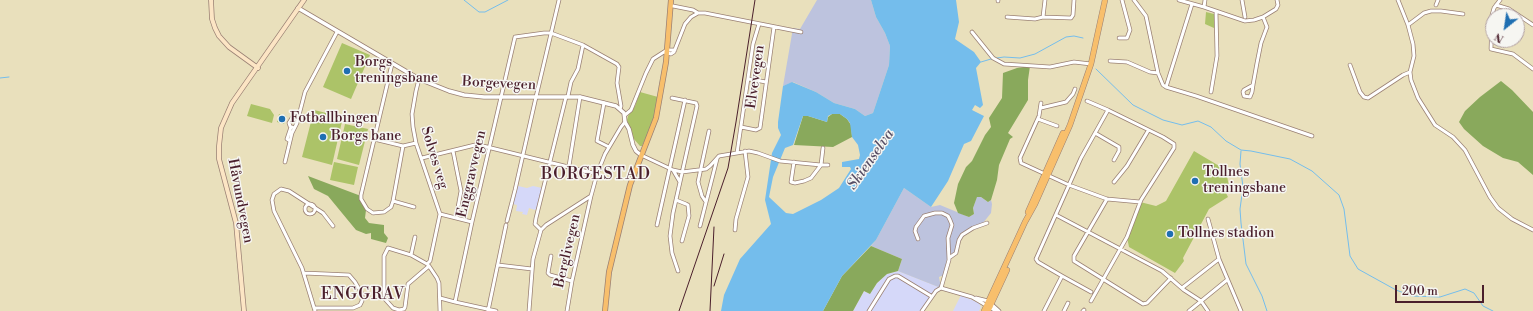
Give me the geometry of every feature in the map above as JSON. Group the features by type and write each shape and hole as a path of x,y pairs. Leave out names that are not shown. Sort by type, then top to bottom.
{"highway":[{"path":"984,311 989,305 1025,222 1035,204 1047,174 1062,144 1091,64 1105,0"}],"main road":[{"path":"211,0 214,25 219,36 229,47 258,68"},
{"name":"Håvundvegen","path":"244,311 236,223 221,170 219,146 221,128 228,109 304,0"},
{"path":"605,311 609,272 633,169 656,118 662,80 669,0"}],"street":[{"path":"507,221 550,33 559,0"},
{"path":"1007,17 1035,19 1043,17 1071,18 1073,15 1074,0"},
{"path":"1119,38 1127,38 1130,30 1122,0"},
{"path":"1134,0 1144,12 1148,20 1160,82 1166,87 1312,136"},
{"path":"1180,0 1246,21 1263,17 1277,8 1277,0"},
{"path":"1204,7 1205,0"},
{"path":"1242,0 1245,17"},
{"path":"1398,0 1408,25 1414,51 1410,72 1410,80 1413,88 1432,120 1440,129 1453,137 1465,150 1490,197 1498,208 1512,219 1533,230"},
{"path":"1436,5 1438,0"},
{"path":"1500,0 1492,11 1491,49 1513,54 1533,69"},
{"path":"1043,17 1045,1"},
{"path":"1166,87 1192,4"},
{"path":"1496,4 1509,9 1533,25"},
{"path":"674,6 693,10 698,13"},
{"name":"Borgevegen","path":"298,8 392,64 438,88 464,95 501,97 580,97 620,109 625,115"},
{"path":"1211,92 1218,56 1216,11"},
{"path":"1408,25 1427,12 1440,11 1463,14"},
{"path":"801,32 705,13 698,13 691,17 685,24 673,54 664,52 653,59 631,110 625,115 625,122 629,129 634,149 640,154 673,170 682,172 708,168 718,157 745,151 758,153 780,161 821,165 828,164"},
{"path":"1254,85 1261,43 1267,27 1263,17"},
{"path":"737,153 753,44 759,24"},
{"name":"Elvevegen","path":"741,127 758,130 774,27"},
{"path":"285,162 293,128 308,87 337,32"},
{"path":"972,32 993,58 1004,64 1050,67 1074,62 1091,64"},
{"path":"550,33 583,45 619,65 617,83 621,106 620,109"},
{"name":"Enggravvegen","path":"455,302 515,37 550,33"},
{"path":"541,230 535,224 567,97 572,79 578,69 583,45"},
{"path":"1110,61 1127,62 1150,72 1158,73"},
{"path":"392,64 363,182 361,199 367,209 373,213 388,211 393,201 403,146"},
{"path":"1350,65 1360,92 1364,97 1368,98 1410,72"},
{"name":"Solves veg","path":"419,79 412,114 413,127 416,143 440,214 428,265"},
{"path":"749,79 766,82"},
{"path":"1041,108 1066,102 1073,94 1075,89"},
{"path":"569,166 580,97"},
{"path":"672,98 696,103 698,106 682,172 670,236 672,253 678,270"},
{"path":"657,225 685,100"},
{"path":"1087,101 1108,110 1174,144 1174,148 1140,202 1130,233 1091,301"},
{"path":"604,103 597,141 609,147"},
{"path":"1041,104 1038,119 1020,160 1023,164 1069,185 1107,199 1140,202"},
{"path":"1091,292 1036,260 1080,158 1108,110"},
{"path":"293,128 289,124 290,121 299,112"},
{"path":"1038,119 1057,126"},
{"path":"422,158 475,145 523,155 597,174 620,126 625,122"},
{"path":"706,202 698,184 710,131"},
{"path":"1114,182 1127,166 1148,131"},
{"path":"1095,133 1119,147 1119,151 1114,160"},
{"path":"374,139 403,146 416,143"},
{"path":"794,162 791,182 795,184 811,178 821,165 823,148"},
{"path":"452,151 461,191 456,218"},
{"path":"735,230 748,177 745,151"},
{"path":"700,226 718,157"},
{"path":"673,170 680,182"},
{"name":"Berglivegen","path":"567,311 572,281 597,174"},
{"path":"304,273 349,275 362,294 362,301 360,305 354,308 315,310 304,273 274,211 272,200 276,192 283,188 290,191 324,214 333,226"},
{"path":"529,311 532,269 536,246 541,230 546,225 591,196"},
{"path":"1107,199 1073,259 1077,264 1144,304 1147,303 1171,278"},
{"path":"676,200 688,206 689,216 682,241"},
{"path":"393,201 414,208"},
{"path":"918,239 915,231 921,218 935,213 945,215 950,220 952,225 948,238 949,258 941,288 931,296 922,311"},
{"path":"440,214 472,222"},
{"path":"1056,214 1159,269 1201,301 1208,311"},
{"path":"1208,219 1218,259 1241,311"},
{"path":"949,258 956,253 959,240 962,236 973,228 987,223"},
{"path":"488,310 506,225"},
{"path":"412,255 415,237"},
{"path":"428,265 408,284 404,310 393,308 385,301 383,295 384,256 388,248 412,255 428,265 437,278 440,311"},
{"path":"551,256 548,273 550,275 572,281"},
{"path":"1182,288 1218,259"},
{"path":"498,265 532,269"},
{"path":"869,311 889,279 895,276 898,276 931,296"},
{"path":"1044,311 1062,276"},
{"path":"1189,311 1227,280"},
{"path":"941,288 972,297 998,311"},
{"path":"440,298 496,311"},
{"path":"1064,311 1068,304"}],"shaded area":[{"path":"817,0 871,0 876,17 890,46 889,65 873,113 865,116 855,109 834,103 816,92 793,82 783,86 793,28 800,29"},
{"path":"518,186 527,188 533,186 542,188 537,208 535,210 529,208 527,215 522,214 523,212 516,211 517,205 513,204"},
{"path":"904,188 931,207 940,205 969,217 974,214 973,208 977,196 988,202 991,200 991,213 979,228 964,233 954,253 947,259 944,275 939,277 941,288 898,271 902,259 871,246 876,240"},
{"path":"898,271 941,288 938,289 922,311 853,311 864,291 870,294 877,283 887,274"},
{"path":"961,295 979,303 981,307 979,311 953,311"}],"green space":[{"path":"1206,12 1214,14 1214,28 1205,24"},
{"name":"Borgs treningsbane","path":"342,43 370,55 351,99 323,87"},
{"path":"1030,66 1028,100 1008,133 1013,137 1010,139 999,165 997,180 991,200 988,202 981,197 977,197 973,208 974,214 969,217 958,213 954,203 958,184 966,167 972,161 985,135 991,127 989,118 1002,98 1003,73 1017,68"},
{"path":"1501,81 1533,112 1533,175 1518,162 1503,158 1483,146 1464,129 1459,122 1465,111"},
{"path":"640,92 658,97 654,118 642,146 640,146 633,138 627,120 635,106"},
{"path":"251,104 270,109 274,115 272,123 247,116"},
{"name":"Borgs bane","path":"314,110 343,117 332,165 302,157"},
{"name":"Fotballbingen","path":"279,114 286,116 284,124 277,122"},
{"path":"832,114 840,114 847,119 851,125 852,137 833,147 794,145 803,116 808,116 827,122 828,117"},
{"path":"345,124 368,129 359,165 337,159"},
{"path":"1194,151 1226,170 1229,187 1226,193 1228,197 1209,209 1183,258 1184,261 1175,273 1129,247 1127,237 1140,202 1156,206 1166,201"},
{"path":"334,162 358,167 354,185 330,180"},
{"path":"308,176 361,196 366,210 365,218 369,223 384,225 384,233 388,238 386,243 371,239 371,233 366,234 356,230 328,196 314,189"},
{"path":"871,246 902,259 898,271 887,274 877,283 870,294 864,291 853,311 823,311 842,276"}],"water":[{"name":"Skienselva","path":"871,0 956,0 959,22 955,39 974,52 981,62 976,68 983,105 980,108 975,105 972,110 984,116 971,141 964,144 948,181 931,207 904,188 876,240 842,276 823,311 721,311 724,295 740,259 771,224 765,200 772,153 781,135 778,128 778,122 783,86 792,82 816,92 834,103 855,109 865,116 873,113 889,65 890,46 876,17","holes":["832,114 840,114 850,123 852,137 858,145 860,155 859,159 842,162 842,167 850,167 851,169 839,188 821,200 793,214 786,213 769,197 773,177 785,148 793,145 803,116 808,116 827,122 828,116"]}],"waterway":[{"path":"464,0 479,12 485,12 508,0"},
{"path":"997,58 1020,58 1035,54 1066,37 1074,36 1083,38"},
{"path":"981,62 991,59"},
{"path":"1096,69 1133,105 1163,120 1182,125 1198,121 1211,127 1226,141 1241,150 1290,159 1312,171 1339,195 1344,209 1350,256 1358,269 1396,290 1412,296 1440,297 1465,289 1474,293 1483,306 1493,311"},
{"path":"0,78 9,77"},
{"path":"1241,151 1240,164 1243,187 1240,209 1246,264 1262,296 1267,311"}],"railway":[{"path":"679,311 728,168 755,0"},
{"path":"710,311 714,227"},
{"path":"714,286 724,254"}],"place":[{"name":"Borgs treningsbane","path":"347,71"},
{"name":"Fotballbingen","path":"282,119"},
{"name":"Borgs bane","path":"323,137"},
{"name":"Tollnes treningsbane","path":"1195,181"},
{"name":"Tollnes stadion","path":"1170,234"}],"district":[{"name":"BORGESTAD","path":"596,175"},
{"name":"ENGGRAV","path":"363,295"}]}
